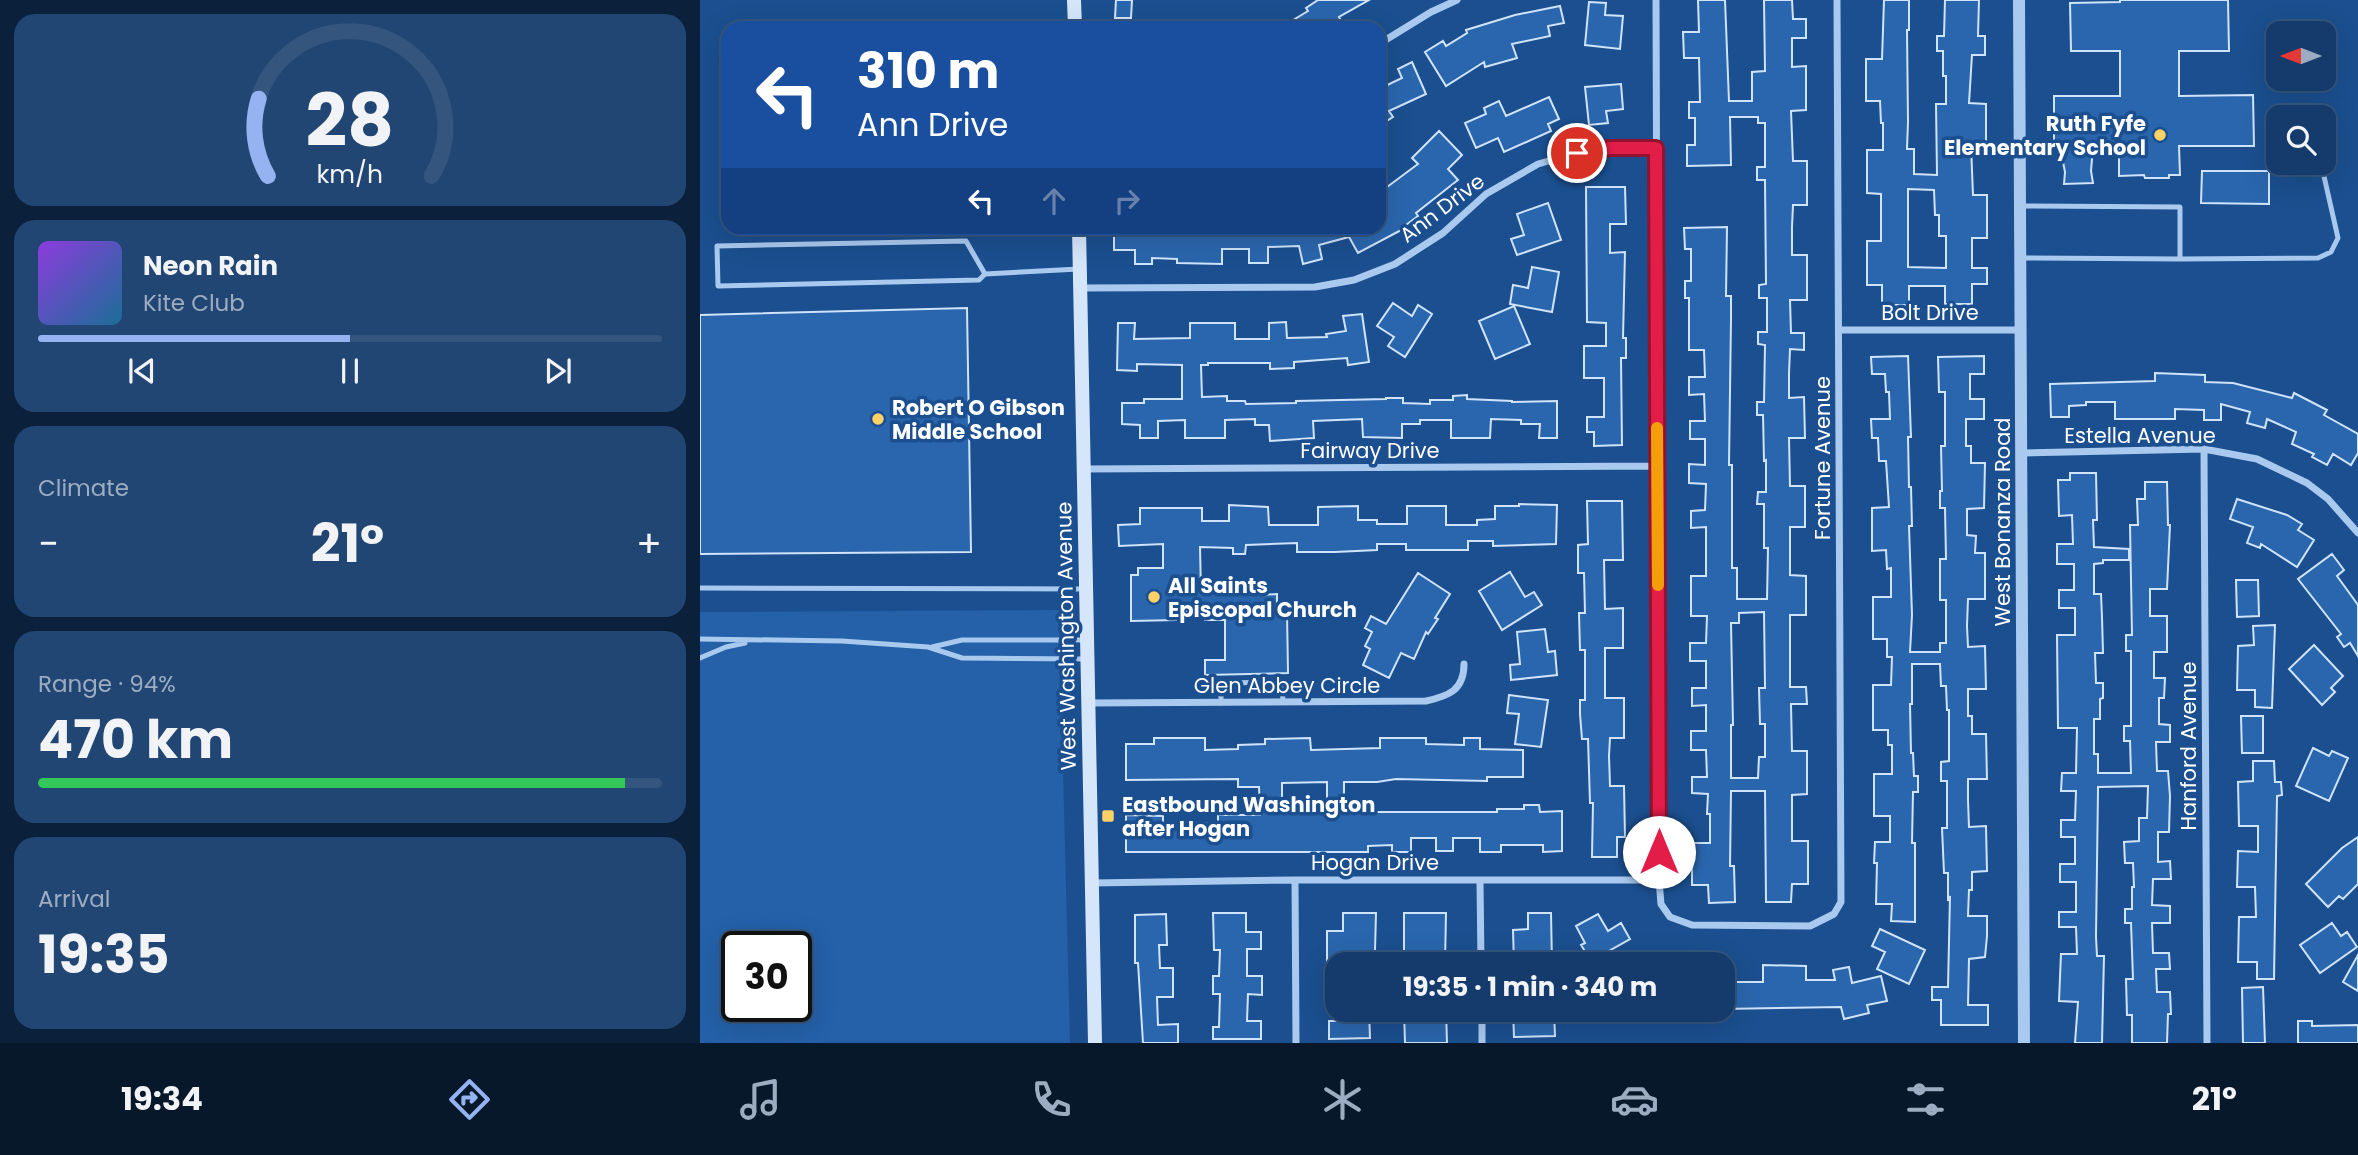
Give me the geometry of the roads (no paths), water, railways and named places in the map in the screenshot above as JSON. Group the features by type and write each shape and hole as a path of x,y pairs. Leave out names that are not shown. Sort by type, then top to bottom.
{"main road":[{"path":"1074,0 1075,21"},
{"name":"West Washington Avenue","path":"1079,235 1095,1043"}],"street":[{"path":"1386,40 1431,12 1457,0"},
{"path":"1656,0 1659,880"},
{"name":"Fortune Avenue","path":"1659,880 1661,904 1670,917 1692,925 1810,926 1834,914 1841,902 1837,0"},
{"name":"West Bonanza Road","path":"2019,0 2024,1043"},
{"name":"Ann Drive","path":"1080,288 1315,287 1354,280 1395,264 1443,233 1486,194 1538,164 1599,150 1656,148"},
{"name":"Bolt Drive","path":"1839,330 2020,330"},
{"name":"Estella Avenue","path":"2021,453 2204,449 2257,460 2306,483 2328,499 2358,533"},
{"name":"Hanford Avenue","path":"2204,449 2207,1043"},
{"name":"Fairway Drive","path":"1083,469 1657,466"},
{"name":"Glen Abbey Circle","path":"1088,703 1426,701 1444,697 1458,687 1464,675 1464,664"},
{"path":"1295,880 1296,1043"},
{"path":"1480,880 1481,952"},
{"name":"Hogan Drive","path":"1091,883 1659,880"},
{"path":"1482,1022 1482,1043"}],"lane":[{"path":"2020,258 2318,258 2331,252 2338,238 2324,175"},
{"path":"2020,206 2180,206 2180,259"},
{"path":"985,274 966,240 718,246 718,286 979,280 985,274 1079,269"},
{"path":"700,588 1086,589"},
{"path":"700,639 842,641 928,647 961,658 1087,659"},
{"path":"928,647 962,640 1086,640"},
{"path":"700,658 726,646 755,641"},
{"path":"1221,703 1222,683 1282,682 1283,702"}],"place":[{"name":"Ruth Fyfe Elementary School","path":"2160,135"},
{"name":"Robert O Gibson Middle School","path":"878,419"},
{"name":"All Saints Episcopal Church","path":"1154,597"},
{"name":"Eastbound Washington after Hogan","path":"1108,816"}]}
